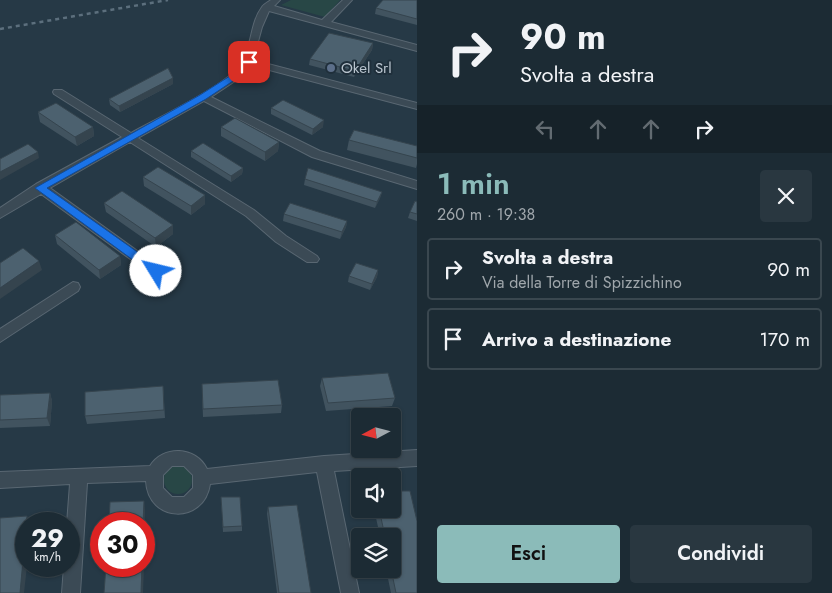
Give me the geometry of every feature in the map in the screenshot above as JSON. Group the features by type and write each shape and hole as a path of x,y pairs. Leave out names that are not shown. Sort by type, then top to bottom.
{"street":[{"path":"0,214 40,188 203,97 236,76 249,62 257,24 266,7 276,0"},
{"path":"324,23 348,0"},
{"path":"266,7 417,48"},
{"path":"249,62 417,106"},
{"path":"58,92 250,213 281,239 312,259"},
{"path":"203,97 316,154 417,185"},
{"path":"40,188 156,271"},
{"path":"0,336 73,287"},
{"path":"180,458 195,464 202,477 203,485 194,499 179,505 164,501 158,496 154,489 154,474 165,462 180,458"},
{"path":"202,477 324,464 417,458"},
{"path":"324,464 350,593"},
{"path":"0,480 154,474"},
{"path":"71,593 80,476"}],"green space":[{"path":"291,0 340,0 325,17 281,5"},
{"path":"178,466 188,470 192,480 188,490 178,494 168,490 164,480 168,470"}],"building":[{"path":"383,0 417,0 417,19 376,8"},
{"path":"329,33 373,43 355,71 310,59"},
{"path":"168,68 173,78 119,106 109,99"},
{"path":"283,100 324,120 313,129 271,108"},
{"path":"56,103 93,127 75,137 38,112"},
{"path":"235,118 279,142 265,152 221,127"},
{"path":"354,130 417,146 417,158 349,140"},
{"path":"203,143 243,168 231,176 191,151"},
{"path":"28,144 38,152 0,172 0,159"},
{"path":"158,167 205,195 191,206 143,177"},
{"path":"308,168 382,192 377,202 305,179"},
{"path":"122,191 173,225 155,238 104,203"},
{"path":"415,201 417,202 417,214 410,212"},
{"path":"290,203 347,221 342,232 284,214"},
{"path":"76,222 120,256 99,270 55,235"},
{"path":"23,248 39,261 0,288 0,263"},
{"path":"356,263 378,270 372,284 349,276"},
{"path":"388,373 395,398 328,403 322,378"},
{"path":"278,380 282,405 203,409 202,384"},
{"path":"163,386 164,410 85,416 85,392"},
{"path":"50,393 47,418 0,420 0,395"},
{"path":"401,491 410,491 417,521 417,593 396,593 393,578 401,578 401,528 383,528 381,518 401,518"},
{"path":"221,497 240,497 242,526 223,527"},
{"path":"144,501 144,512 110,512 110,502"},
{"path":"297,505 311,593 279,593 268,507"},
{"path":"15,517 15,577 21,577 20,593 0,593 0,518"},
{"path":"105,577 142,577 141,593 104,593"}],"railway":[{"path":"0,29 168,0"}],"place":[{"name":"Okel Srl","path":"331,68"}],"route":[{"path":"156,271 40,188 203,97 236,76 249,62"}]}
